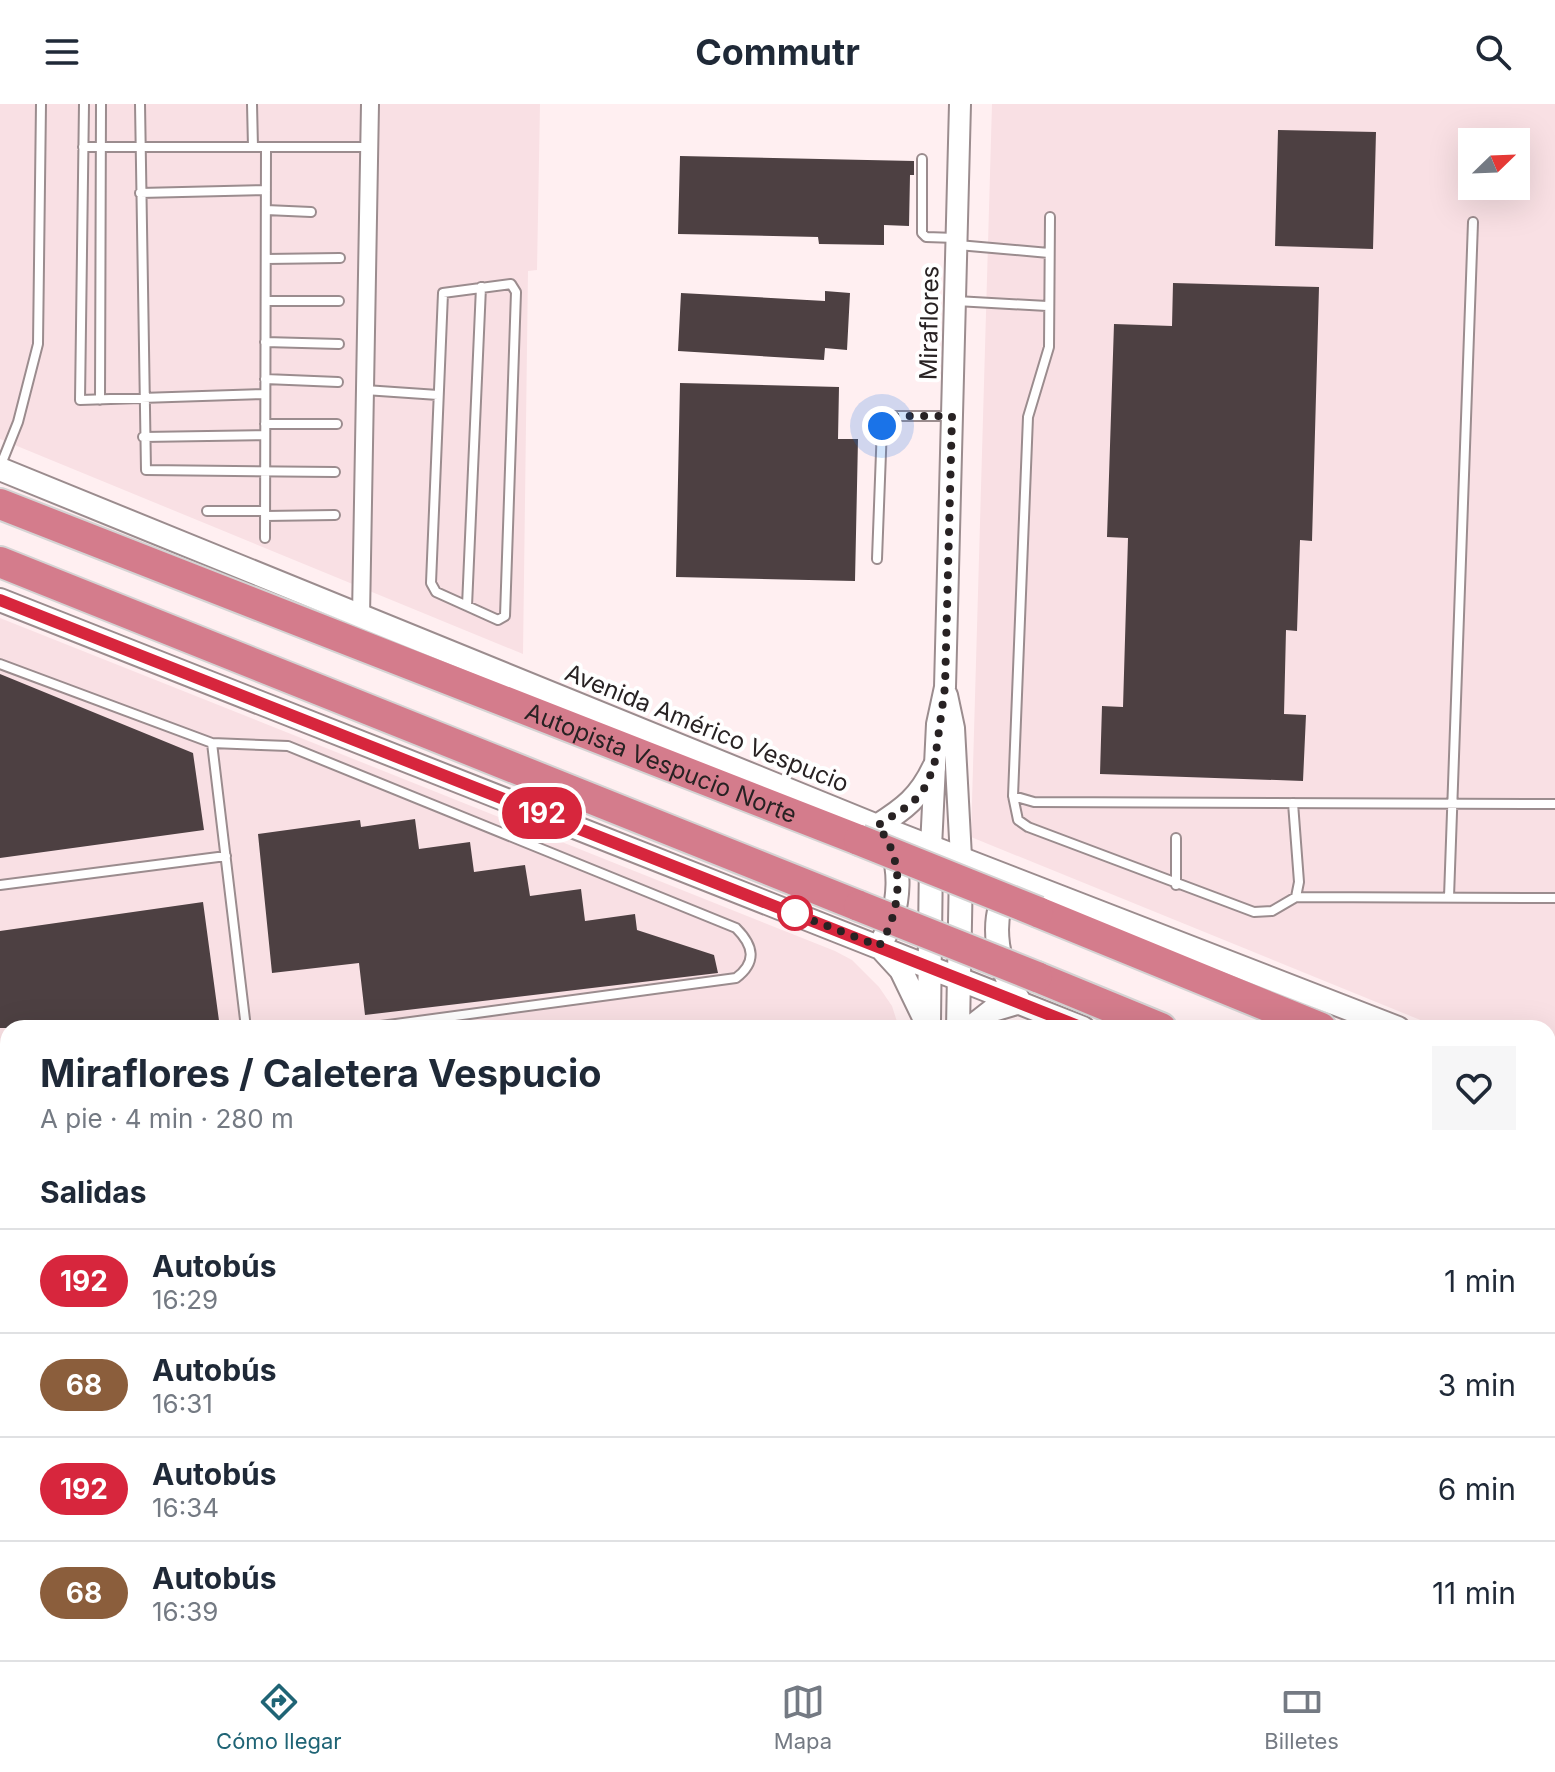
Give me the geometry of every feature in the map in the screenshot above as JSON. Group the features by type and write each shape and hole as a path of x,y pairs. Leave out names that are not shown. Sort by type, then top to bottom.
{"highway":[{"name":"Autopista Vespucio Norte","path":"0,504 868,833 1038,912 1301,1020"},
{"path":"0,562 1142,1020"}],"main road":[{"name":"Avenida Américo Vespucio","path":"0,468 361,616 868,833 961,857 1378,1020"},
{"path":"0,600 1064,1020"},
{"path":"879,946 889,931 896,907 896,867 891,846 868,833 911,804 923,791 934,767"},
{"name":"Miraflores","path":"929,1020 931,847"},
{"name":"Miraflores","path":"958,1020 961,857"},
{"path":"1018,878 1007,890 1001,906 999,953 1006,980 1020,1002"},
{"path":"879,946 901,970 925,1020"},
{"path":"980,1020 993,1010 1020,1002"}],"street":[{"path":"361,616 370,104"},
{"name":"Miraflores","path":"931,847 934,767 945,687 960,104"},
{"name":"Miraflores","path":"945,687 954,728 961,857"}],"lane":[{"path":"0,468 18,422 38,344 41,104"},
{"path":"84,104 80,399 265,394"},
{"path":"100,400 101,104"},
{"path":"140,104 144,466 149,471 335,472"},
{"path":"252,104 253,147"},
{"path":"83,147 370,147"},
{"path":"265,538 266,147"},
{"path":"922,159 922,233 926,237 1049,253"},
{"path":"140,193 266,190"},
{"path":"266,210 311,212"},
{"path":"1050,217 1047,362 1028,417 1013,796 1018,820 1028,827 1176,885 1254,912 1272,911 1296,897 1555,898"},
{"path":"1449,897 1473,222"},
{"path":"266,259 340,258"},
{"path":"511,284 516,292 505,616 498,620 436,592 431,583 443,293 481,287 511,284"},
{"path":"467,606 481,287"},
{"path":"266,301 339,301"},
{"path":"955,301 1047,306"},
{"path":"265,342 339,344"},
{"path":"265,379 338,382"},
{"path":"365,390 438,395"},
{"path":"877,559 882,426 895,416 952,416"},
{"path":"265,424 337,424"},
{"path":"143,437 265,435"},
{"path":"207,511 335,515"},
{"path":"0,664 212,743 288,746 736,928 749,941 752,955 747,970 736,978 425,1020"},
{"path":"212,743 245,1020"},
{"path":"1013,796 1034,802 1555,804"},
{"path":"1293,803 1299,882 1296,897"},
{"path":"1176,838 1176,885"},
{"path":"0,885 226,856"}],"shaded area":[{"path":"0,104 540,104 537,270 528,271 523,654 0,439"},
{"path":"992,104 1555,104 1555,1020 1420,1020 971,837"},
{"path":"0,618 835,951 852,960 879,987 892,1006 896,1020 0,1020"}],"building":[{"path":"1278,130 1376,132 1373,249 1275,246"},
{"path":"680,156 914,161 914,175 910,175 909,226 884,225 884,245 819,244 818,237 678,234"},
{"path":"1173,283 1319,287 1312,541 1300,540 1297,631 1286,630 1284,714 1306,715 1303,781 1100,774 1102,706 1123,707 1128,538 1107,537 1114,324 1172,326"},
{"path":"825,291 850,293 847,350 825,348 824,360 678,351 681,293 825,301"},
{"path":"680,383 839,387 838,439 858,439 855,581 676,577"},
{"path":"0,674 193,753 204,830 0,858"},
{"path":"415,819 419,849 470,842 474,872 525,865 530,896 581,889 585,921 635,914 637,930 714,955 718,973 365,1015 359,963 272,973 258,834 360,820 361,827"},
{"path":"203,902 219,1020 0,1020 0,931"}],"bus line":[{"name":"192","path":"0,600 1063,1020"}],"route":[{"path":"795,913 791,912 879,946 889,931 896,907 896,867 888,838 877,826 911,804 923,791 934,767 937,724 945,687 952,416 895,416 887,418 882,426"}]}
